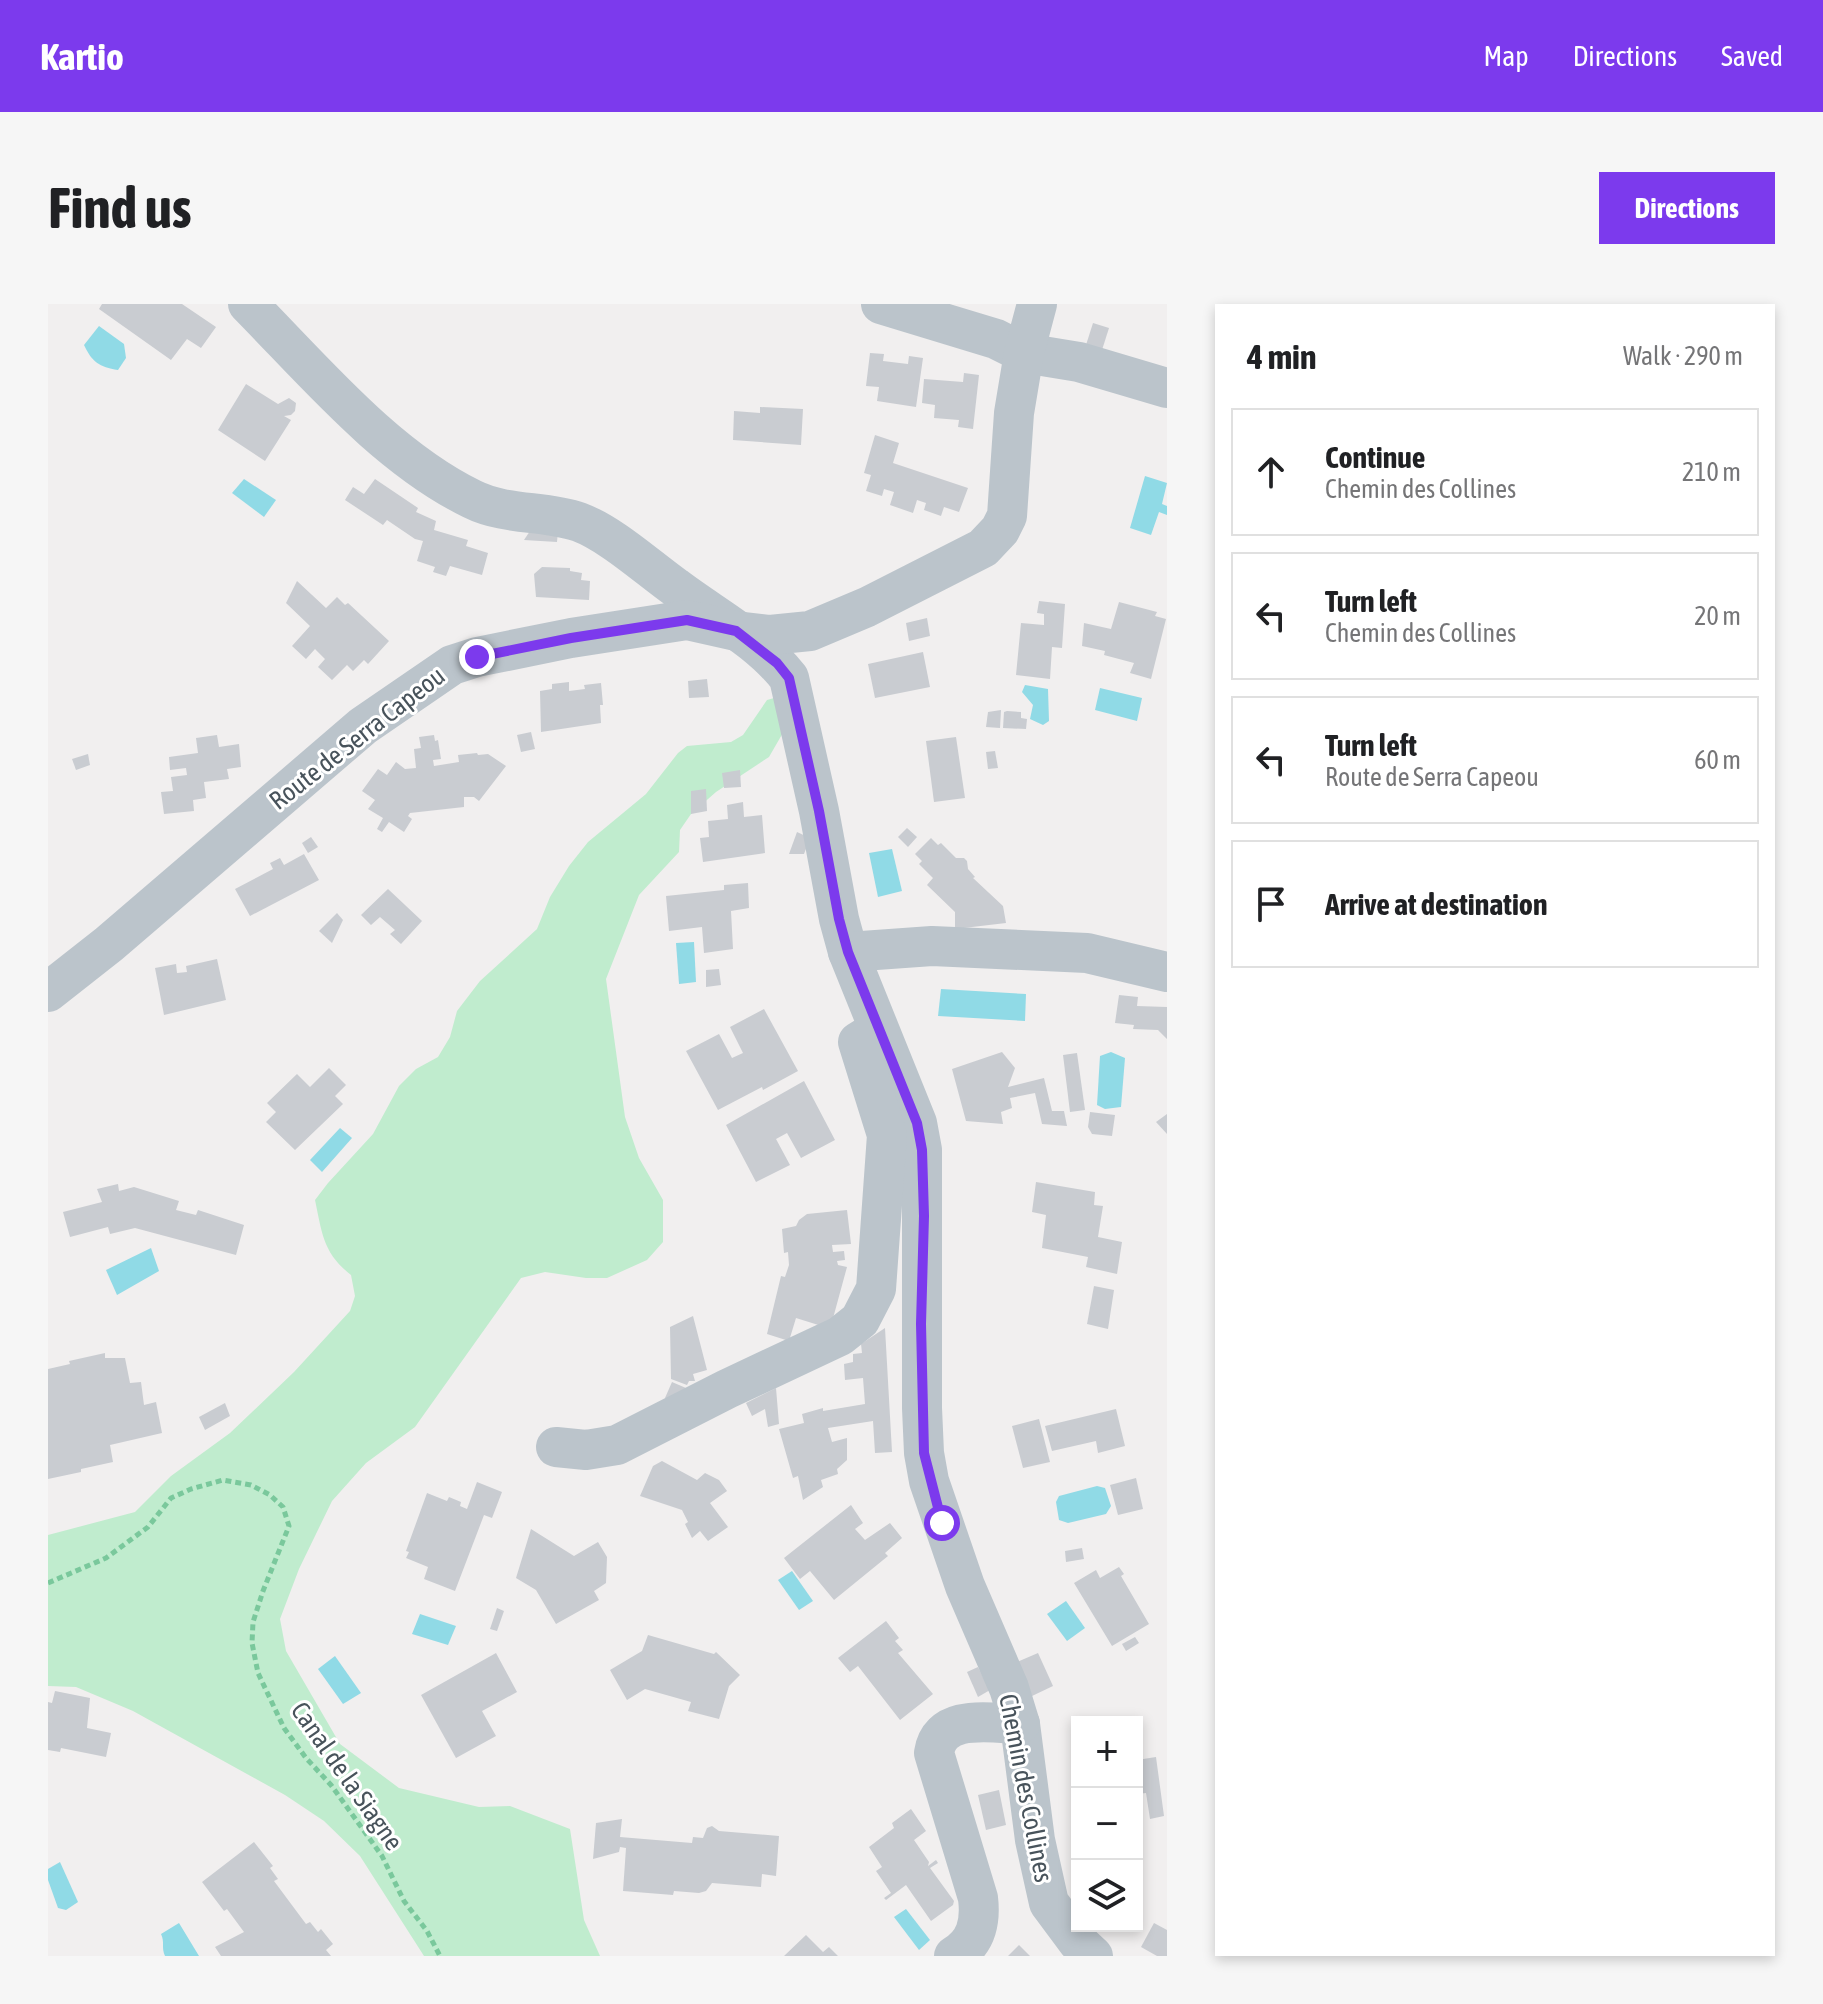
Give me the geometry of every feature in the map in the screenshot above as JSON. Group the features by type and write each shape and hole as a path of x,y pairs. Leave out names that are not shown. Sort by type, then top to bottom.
{"street":[{"name":"Chemin des Collines","path":"248,304 339,400 440,480 474,501 494,508 581,523 618,545 736,631 777,663 789,678 848,952 917,1123 922,1150 922,1408 929,1481 965,1586 1009,1688 1020,1724 1037,1853 1049,1903 1078,1942 1093,1956"},
{"path":"881,304 1002,332 1079,362 1167,388"},
{"name":"Route de Serra Capeou","path":"48,992 109,944 363,726 452,665 555,641 660,622 687,620 770,635 810,631 867,607 983,548 1000,530 1007,516 1014,413 1002,332 1037,304"},
{"path":"848,952 932,946 1087,953 1167,972"},
{"path":"556,1447 586,1450 617,1445 840,1336 860,1320 876,1289 887,1135 858,1042 879,1028"},
{"path":"954,1956 975,1935 981,1917 967,1858 934,1753 936,1741 957,1724 1020,1724"}],"path":[{"name":"Canal de la Siagne","path":"48,1583 106,1558 148,1527 171,1498 191,1489 223,1480 251,1485 270,1495 283,1507 289,1526 253,1622 252,1643 258,1673 284,1728 331,1785 382,1856 404,1901 427,1931 440,1956"}],"green space":[{"path":"774,698 784,731 769,757 716,792 691,814 680,830 679,852 639,895 606,979 625,1117 639,1158 663,1200 663,1242 647,1260 607,1278 545,1272 521,1278 415,1427 366,1463 332,1501 299,1569 280,1619 286,1651 340,1744 399,1788 479,1807 510,1806 570,1829 584,1920 600,1956 424,1956 360,1856 324,1821 285,1795 133,1711 76,1687 48,1686 48,1535 135,1512 171,1476 230,1433 294,1372 350,1311 355,1296 351,1275 329,1250 315,1200 373,1134 399,1086 416,1069 438,1057 450,1037 457,1011 480,981 537,929 550,897 588,842 646,794 687,746 731,742 743,735 767,700"}],"water":[{"path":"99,326 124,344 126,358 118,370 97,363 84,345"},
{"path":"1145,476 1167,483 1162,504 1167,506 1167,515 1159,512 1151,535 1130,528"},
{"path":"244,479 276,500 264,517 232,493"},
{"path":"1025,685 1048,689 1049,721 1043,725 1030,719 1033,705 1022,692"},
{"path":"1100,688 1142,698 1137,721 1095,710"},
{"path":"892,849 902,891 878,897 869,853"},
{"path":"694,942 696,982 679,984 676,943"},
{"path":"941,989 1026,994 1025,1021 938,1016"},
{"path":"1111,1052 1125,1058 1121,1107 1105,1109 1097,1105 1100,1056"},
{"path":"340,1128 352,1138 322,1172 310,1160"},
{"path":"151,1248 159,1271 117,1295 106,1270"},
{"path":"1097,1486 1105,1488 1111,1506 1106,1514 1068,1523 1059,1520 1056,1502 1059,1496"},
{"path":"792,1571 813,1601 799,1610 778,1580"},
{"path":"1066,1601 1085,1628 1067,1641 1047,1614"},
{"path":"420,1614 456,1626 448,1645 412,1634"},
{"path":"335,1656 361,1693 343,1704 318,1669"},
{"path":"60,1862 78,1902 66,1910 58,1908 48,1880 48,1869"},
{"path":"906,1909 930,1940 919,1950 894,1917"},
{"path":"179,1923 199,1956 165,1956 161,1934"}],"building":[{"path":"102,304 182,304 216,327 201,348 187,339 171,360 99,309"},
{"path":"1093,323 1109,328 1102,350 1086,345"},
{"path":"870,353 884,354 883,361 908,364 909,356 923,358 916,407 877,401 879,387 866,386"},
{"path":"964,373 979,375 973,429 958,427 959,420 934,418 935,405 922,403 924,379 963,382"},
{"path":"246,384 278,404 289,398 296,403 295,411 284,416 291,420 265,461 218,430"},
{"path":"760,407 803,409 801,445 733,440 734,411 760,413"},
{"path":"875,435 899,443 893,463 968,488 959,512 944,507 941,516 924,510 926,503 917,500 913,513 890,505 894,492 884,489 882,496 866,491 871,475 864,473"},
{"path":"375,479 418,508 416,512 436,521 434,530 468,540 466,546 488,553 482,575 450,566 446,576 433,572 435,567 417,561 423,541 387,520 383,525 345,500 353,487 364,494"},
{"path":"532,528 558,531 557,542 524,540"},
{"path":"542,567 570,568 570,571 582,573 581,580 590,581 589,600 536,597 534,574"},
{"path":"297,581 326,608 337,597 345,605 348,603 389,641 368,664 364,660 353,671 347,665 332,680 318,667 325,659 315,649 306,659 292,646 310,626 286,603"},
{"path":"1039,601 1065,604 1062,648 1052,647 1050,679 1016,675 1021,623 1044,625 1044,614 1037,613"},
{"path":"1119,602 1157,612 1155,616 1166,619 1151,679 1130,673 1134,663 1082,646 1084,623 1111,629"},
{"path":"927,618 930,636 909,641 906,623"},
{"path":"923,652 930,687 875,698 868,664"},
{"path":"707,679 709,697 689,698 688,681"},
{"path":"569,682 569,691 601,683 601,723 541,732 540,691 552,689 552,684"},
{"path":"1001,710 1000,728 986,727 988,712"},
{"path":"1004,712 1021,712 1021,718 1027,719 1026,729 1003,728"},
{"path":"531,732 535,749 521,752 517,735"},
{"path":"217,735 219,747 239,744 241,767 227,769 229,779 204,782 206,798 193,800 194,811 164,814 161,792 173,791 171,777 187,775 186,768 170,770 169,757 198,753 196,738"},
{"path":"434,735 435,741 438,740 441,759 433,760 434,766 459,762 458,755 477,753 488,754 506,766 479,801 474,797 464,797 464,807 410,813 408,816 412,819 404,832 389,822 382,832 377,829 383,818 368,809 375,800 362,791 378,769 387,775 396,762 405,769 416,768 414,749 421,748 419,737"},
{"path":"956,737 965,798 934,802 926,741"},
{"path":"995,751 998,768 988,769 986,752"},
{"path":"88,754 90,765 76,770 72,759"},
{"path":"740,770 741,787 724,788 722,773"},
{"path":"706,789 707,811 691,814 691,791"},
{"path":"743,802 744,817 762,815 765,853 703,862 700,838 709,837 708,821 728,819 727,805"},
{"path":"907,828 917,837 908,847 898,837"},
{"path":"797,832 810,838 804,854 789,854"},
{"path":"311,837 318,847 308,853 302,843"},
{"path":"931,838 956,858 967,861 973,878 1003,906 1006,923 955,929 955,912 927,885 933,878 919,864 922,861 915,854"},
{"path":"304,854 319,880 250,916 235,889 273,869 270,863 280,858 284,865"},
{"path":"748,883 749,908 731,911 733,949 704,953 702,927 669,931 666,896 724,890 724,885"},
{"path":"388,889 422,921 401,944 390,934 395,930 380,917 371,925 361,915"},
{"path":"337,913 343,920 332,943 319,931"},
{"path":"217,959 226,1000 164,1015 155,968 176,964 177,973 187,972 186,966"},
{"path":"719,969 721,985 706,987 706,970"},
{"path":"1119,995 1138,997 1137,1006 1167,1007 1167,1039 1158,1030 1133,1029 1134,1025 1115,1023"},
{"path":"764,1009 798,1071 718,1110 686,1051 719,1034 732,1058 743,1053 730,1027"},
{"path":"1002,1052 1015,1068 1008,1087 1044,1078 1052,1111 1064,1111 1067,1126 1042,1124 1035,1093 1010,1098 1012,1108 1001,1112 1003,1124 966,1121 952,1069"},
{"path":"1077,1053 1085,1110 1070,1112 1063,1055"},
{"path":"329,1068 346,1085 335,1096 343,1104 295,1150 266,1122 276,1112 267,1103 297,1074 310,1087"},
{"path":"804,1081 835,1140 801,1158 787,1133 776,1139 790,1165 756,1182 726,1125"},
{"path":"1090,1112 1115,1115 1112,1136 1092,1134 1088,1127"},
{"path":"1167,1114 1167,1134 1156,1122"},
{"path":"1036,1182 1095,1192 1094,1205 1103,1206 1098,1237 1122,1242 1117,1274 1086,1267 1088,1257 1042,1248 1046,1215 1032,1212"},
{"path":"118,1184 119,1191 134,1187 179,1201 176,1210 196,1215 198,1210 244,1225 236,1255 135,1228 110,1234 108,1227 70,1237 63,1212 102,1202 97,1189"},
{"path":"847,1210 851,1244 832,1245 833,1252 844,1251 845,1260 837,1261 838,1265 847,1267 832,1322 828,1328 796,1318 789,1341 767,1334 781,1276 785,1277 789,1265 788,1252 784,1253 782,1229 796,1226 807,1214"},
{"path":"1094,1286 1114,1290 1108,1329 1087,1324"},
{"path":"693,1316 707,1370 693,1374 695,1381 689,1381 687,1385 671,1379 670,1327"},
{"path":"885,1328 892,1452 875,1453 873,1421 828,1428 832,1442 847,1438 847,1460 837,1469 838,1474 821,1480 823,1487 803,1500 798,1476 793,1478 779,1429 804,1423 802,1414 823,1408 823,1411 865,1404 863,1378 845,1380 844,1364 853,1362 853,1354 862,1353 861,1344"},
{"path":"105,1353 105,1358 125,1358 130,1383 141,1382 144,1405 156,1402 162,1433 110,1445 113,1462 48,1479 48,1369"},
{"path":"672,1382 686,1388 680,1404 665,1398"},
{"path":"776,1388 779,1424 768,1427 765,1409 752,1416 746,1403"},
{"path":"225,1403 230,1416 205,1430 199,1417"},
{"path":"1116,1409 1125,1446 1098,1453 1096,1441 1052,1451 1045,1426"},
{"path":"1039,1419 1050,1462 1023,1468 1012,1426"},
{"path":"662,1461 697,1480 705,1473 719,1480 727,1491 710,1503 728,1527 708,1541 700,1531 692,1538 682,1510 640,1496 653,1466"},
{"path":"1136,1478 1143,1509 1118,1515 1110,1485"},
{"path":"477,1482 502,1492 492,1518 484,1515 455,1591 424,1579 428,1567 406,1558 409,1552 406,1551 427,1493 447,1501 449,1497 461,1502 460,1506 467,1509"},
{"path":"851,1505 863,1523 855,1529 865,1540 890,1523 902,1538 885,1553 888,1556 834,1600 810,1571 800,1579 784,1558"},
{"path":"531,1529 574,1556 598,1542 607,1557 606,1583 594,1591 599,1600 556,1624 536,1590 516,1578"},
{"path":"1082,1548 1084,1559 1066,1562 1065,1551"},
{"path":"1119,1567 1124,1574 1121,1576 1149,1624 1112,1646 1074,1583 1096,1570 1100,1578"},
{"path":"497,1608 504,1611 497,1631 490,1629"},
{"path":"886,1621 899,1638 895,1641 903,1650 898,1653 933,1694 900,1720 858,1666 850,1672 838,1658"},
{"path":"648,1635 714,1654 716,1652 740,1675 729,1686 719,1719 688,1711 691,1702 645,1689 627,1700 610,1670 642,1651"},
{"path":"1135,1637 1139,1643 1126,1651 1122,1644"},
{"path":"496,1653 517,1692 482,1711 496,1736 456,1758 421,1695"},
{"path":"1038,1653 1053,1686 1032,1696 1017,1662"},
{"path":"978,1667 990,1690 978,1697 967,1672"},
{"path":"55,1691 90,1698 87,1728 111,1733 106,1757 61,1748 60,1752 48,1750 48,1702 52,1703"},
{"path":"1156,1757 1164,1816 1150,1819 1146,1793 1143,1793 1143,1759"},
{"path":"999,1790 1006,1825 986,1830 978,1795"},
{"path":"911,1809 926,1831 914,1840 929,1862 928,1866 936,1860 938,1863 930,1868 954,1901 931,1921 906,1885 886,1900 884,1898 891,1893 876,1871 882,1867 869,1847 894,1828 892,1823"},
{"path":"622,1819 620,1837 692,1843 693,1837 703,1838 707,1828 712,1826 719,1831 779,1836 776,1876 762,1874 761,1887 712,1883 706,1891 674,1891 673,1895 623,1891 626,1848 620,1847 619,1852 593,1859 596,1823"},
{"path":"254,1842 273,1866 270,1868 278,1879 274,1881 306,1924 310,1922 318,1932 321,1929 333,1944 326,1950 331,1956 221,1956 215,1947 244,1932 202,1882"},
{"path":"1154,1923 1167,1930 1167,1956 1157,1956 1141,1947"},
{"path":"806,1935 823,1952 829,1947 838,1956 784,1956"},
{"path":"1019,1945 1030,1956 1008,1956"}],"route":[{"path":"477,657 660,622 687,620 736,631 777,663 789,678 848,952 917,1123 922,1150 924,1453 942,1523"}]}
